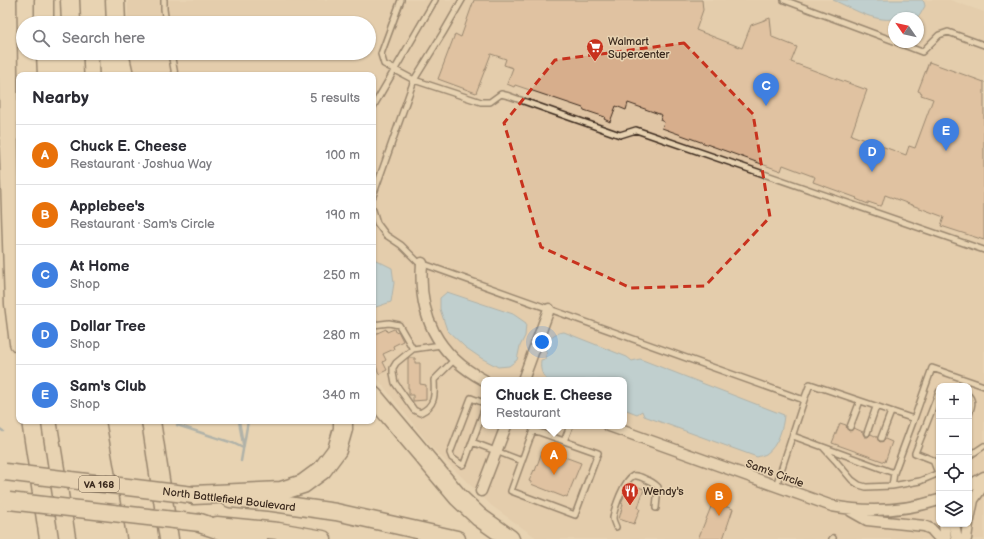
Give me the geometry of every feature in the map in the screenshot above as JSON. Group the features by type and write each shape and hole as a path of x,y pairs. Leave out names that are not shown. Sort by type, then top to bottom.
{"highway":[{"path":"7,0 10,180 14,304 16,320"},
{"path":"34,0 34,16"},
{"path":"44,0 44,16"},
{"path":"59,0 59,16"},
{"path":"70,0 71,16"},
{"path":"107,0 107,16"},
{"path":"115,0 116,16"},
{"path":"34,60 35,72"},
{"path":"46,60 47,72"},
{"path":"60,60 61,72"},
{"path":"73,60 74,72"},
{"path":"109,60 110,72"},
{"path":"121,60 123,72"},
{"path":"0,276 16,343"},
{"path":"376,400 458,497 479,517 510,539"},
{"path":"31,424 49,539"},
{"path":"67,424 86,539"},
{"path":"81,424 101,539"},
{"path":"97,424 117,539"},
{"path":"105,424 125,539"},
{"path":"152,424 169,539"},
{"path":"193,495 281,491 303,484 322,470 337,450 343,424"},
{"path":"200,522 240,537 258,539"}],"main road":[{"name":"North Battlefield Boulevard","path":"2,471 193,495 273,503 336,512 457,539"},
{"path":"3,501 278,531 323,539"}],"street":[{"path":"422,263 422,290 430,326 441,345 454,360 469,372 481,378"},
{"path":"524,377 549,309"},
{"path":"482,491 505,429"},
{"name":"Sam's Circle","path":"617,429 812,499 846,508 882,511 912,507 936,501"},
{"path":"972,484 984,477"},
{"path":"972,505 973,500 984,484"},
{"path":"846,508 867,520 924,526 931,529 940,539"},
{"path":"944,527 946,539"},
{"path":"955,527 957,539"},
{"path":"966,539 968,527"}],"lane":[{"path":"164,0 165,16"},
{"path":"402,0 381,54 384,64 414,80 481,102 490,102 501,94 509,96 620,135 636,130 984,250"},
{"path":"430,0 435,0"},
{"path":"376,102 435,0"},
{"path":"376,188 414,80 444,33 462,0"},
{"path":"784,0 888,39"},
{"path":"911,48 922,52 939,35 948,32 984,45"},
{"path":"172,60 174,72"},
{"path":"376,220 386,235"},
{"path":"376,227 400,245 418,262 804,400"},
{"path":"376,325 389,323 400,325 413,349"},
{"path":"441,345 413,349 396,363 393,368 395,383 414,410 420,413 427,410 434,401 434,380 454,360"},
{"path":"892,486 894,473 932,368 984,386"},
{"path":"776,486 810,384 914,419"},
{"path":"481,402 471,398 450,453 452,458 462,465 464,464 481,418"},
{"path":"936,399 915,453 933,460 936,466"},
{"path":"850,427 860,401"},
{"path":"867,433 876,407"},
{"path":"881,438 891,412"},
{"path":"564,441 569,429"},
{"path":"533,430 598,454 576,515 510,492 522,461 533,430"},
{"path":"793,436 894,473"},
{"path":"472,442 522,461"},
{"path":"821,446 852,480 859,485 866,487 892,486 920,481 936,474"},
{"path":"970,455 984,446"},
{"path":"840,453 842,447"},
{"path":"857,459 860,453"},
{"path":"872,465 874,458"},
{"path":"616,527 613,520 614,511 625,484 634,476 650,480 658,487 656,508"}],"highlighted area":[{"path":"684,43 753,114 770,217 705,286 631,288 541,247 504,123 555,60"}],"shaded area":[{"path":"128,0 950,0 984,12 984,539 538,539 492,506 433,449 376,377 376,72 132,72 130,60 376,60 376,16 128,16"}],"water":[{"path":"833,0 922,0 925,6 922,12 888,12 888,19 863,14"},
{"path":"376,260 392,268 394,283 391,302 376,307"},
{"path":"447,292 513,314 526,323 525,336 520,346 517,360 509,366 498,367 465,347 447,330 440,309 440,298"},
{"path":"564,332 627,357 632,361 640,359 784,415 777,442 766,454 757,457 644,416 642,411 637,414 627,410 627,377 545,377 541,368 541,360 545,359 547,352 544,348 548,341 557,334"}],"building":[{"path":"474,0 702,0 703,10 696,30 742,48 751,25 770,18 772,37 797,47 791,62 867,90 851,135 906,155 909,146 915,148 933,99 921,95 922,93 918,91 929,62 984,82 984,240 941,226 944,217 885,195 882,205 880,206 868,202 868,204 856,199 857,198 813,182 815,177 783,165 781,171 662,128 664,122 660,120 662,115 628,103 626,110 616,106 610,122 604,119 605,117 584,110 583,108 515,85 514,87 507,84 513,68 504,65 506,59 491,54 476,93 438,79 455,34 461,37"},
{"path":"386,329 387,332 394,329 395,332 398,331 403,341 393,346 394,349 383,354 386,360 383,362 387,370 379,374 376,366 376,334"},
{"path":"408,358 415,358 415,363 420,363 420,384 426,385 426,400 413,401 413,395 409,395"},
{"path":"840,423 846,425 849,431 854,428 863,432 865,437 868,437 871,434 877,437 880,442 885,439 892,442 885,462 832,443"},
{"path":"543,449 581,463 567,497 531,484 529,481 534,470 535,471"},
{"name":"Wendy's","path":"638,487 644,489 638,508 640,509 634,524 619,519 623,504 621,503 627,489 629,488 636,491"},
{"path":"713,502 733,509 723,539 698,539"}],"waterway":[{"path":"240,424 243,444"},
{"path":"241,461 247,424"},
{"path":"177,425 233,443 243,448"}],"place":[{"name":"Walmart Supercenter","path":"595,62"},
{"name":"At Home","path":"766,106"},
{"name":"Sam's Club","path":"946,151"},
{"name":"Dollar Tree","path":"872,172"},
{"name":"Chuck E. Cheese","path":"554,475"},
{"name":"Wendy's","path":"630,506"},
{"name":"Applebee's","path":"719,516"}]}
